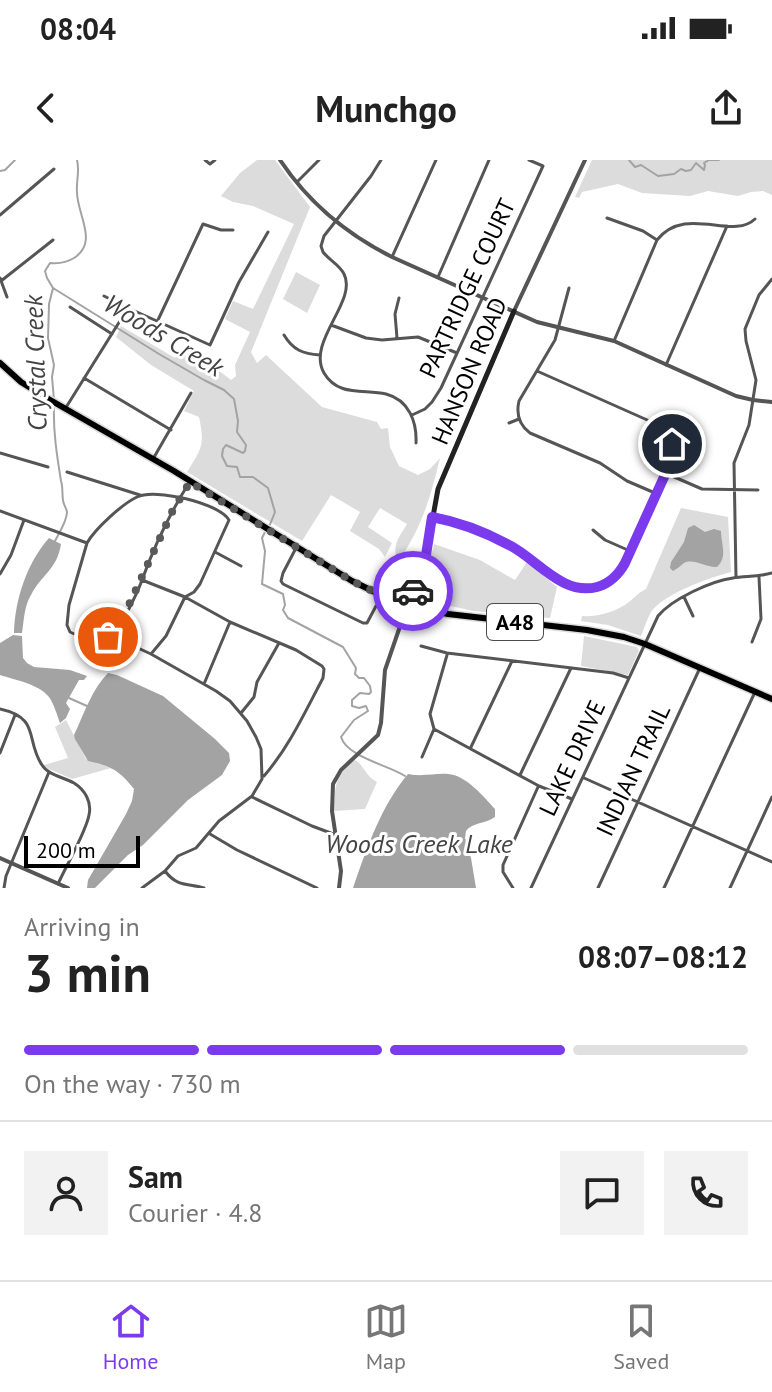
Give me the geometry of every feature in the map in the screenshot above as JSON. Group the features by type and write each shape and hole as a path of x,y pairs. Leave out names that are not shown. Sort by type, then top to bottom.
{"main road":[{"name":"HANSON ROAD","path":"407,605 426,555 438,489 514,311"},
{"name":"A48","path":"0,363 21,382 45,397 352,581 381,595 407,605 448,614 613,634 645,644 772,699"}],"street":[{"path":"205,160 210,164 215,160"},
{"path":"280,160 336,222 392,257 544,324 614,341 730,394 772,402"},
{"path":"297,182 319,160"},
{"path":"381,160 324,236 321,246 327,257 342,271 347,283 320,355 321,366 336,385 353,392 390,396 401,402 412,415 416,426 416,443"},
{"path":"392,257 436,160"},
{"path":"438,277 489,160"},
{"name":"PARTRIDGE COURT","path":"412,415 425,409 436,396 483,298 543,166 529,160"},
{"name":"HANSON ROAD","path":"514,311 585,160"},
{"path":"0,215 54,169"},
{"path":"607,218 643,231 657,240"},
{"path":"614,341 657,240 669,228 682,224 746,225 755,219"},
{"path":"157,321 203,224 233,230"},
{"path":"666,365 727,226"},
{"path":"104,296 210,345 229,302 268,232"},
{"path":"7,297 1,280 53,240"},
{"path":"736,577 734,463 749,425 756,374 745,329 759,295 772,279"},
{"path":"569,288 552,346 519,401 519,419 530,433 600,463 627,481 656,493"},
{"path":"397,338 395,314 399,298"},
{"path":"70,307 113,333"},
{"path":"65,409 128,308"},
{"path":"331,325 366,338 418,337 457,353"},
{"path":"284,335 291,346 299,351 320,355"},
{"path":"432,517 461,524 507,544 573,587 587,589 602,585 621,569 672,456 670,440 654,423 537,371"},
{"path":"84,378 171,430"},
{"path":"153,459 191,393"},
{"path":"509,423 519,419"},
{"path":"670,440 682,436"},
{"path":"0,453 48,467"},
{"path":"67,472 140,495 179,497 229,517 198,586 185,597 166,636 151,654"},
{"path":"665,473 702,489 758,490"},
{"path":"114,637 179,497 190,482"},
{"path":"140,495 115,514 87,543 69,605 68,629 76,637 114,637 151,654 226,698 241,713 259,742 262,779"},
{"path":"0,511 87,543"},
{"path":"0,574 24,520"},
{"path":"593,530 605,540 630,551"},
{"path":"297,547 283,573 283,584 363,623 367,623 376,606"},
{"path":"215,552 241,566"},
{"name":"LAKE DRIVE","path":"531,888 658,616 667,606 718,582 772,573"},
{"path":"752,642 761,619 759,577"},
{"path":"142,580 185,597 230,622 311,658 324,669 323,678 292,735 252,796 219,821 196,848 178,856 165,871 142,888"},
{"path":"684,597 693,616"},
{"path":"339,888 341,871 332,811 333,784 338,773 374,740 380,729 385,670 407,605"},
{"path":"204,684 230,622"},
{"path":"241,713 254,697 257,682 279,643"},
{"path":"421,646 447,653 613,673 629,678"},
{"path":"422,757 434,729 430,714 447,653"},
{"path":"471,747 512,661"},
{"name":"INDIAN TRAIL","path":"598,888 700,667"},
{"path":"520,775 571,668"},
{"path":"664,888 755,692"},
{"path":"0,709 24,720 31,730 43,767 70,781 87,796 89,817 58,884"},
{"path":"0,753 16,714"},
{"path":"434,729 539,786 572,799"},
{"path":"4,888 6,876 49,772"},
{"path":"584,778 772,862"},
{"path":"513,888 503,872 503,865 539,786"},
{"path":"252,796 336,835"},
{"path":"730,888 772,797"},
{"path":"210,834 317,888"},
{"path":"0,858 68,888"},
{"path":"165,871 178,883 204,888"}],"shaded area":[{"path":"257,160 275,160 310,207 251,352 257,363 266,355 322,407 377,422 381,429 388,428 390,447 399,466 418,475 430,469 440,458 424,512 398,562 396,546 407,524 380,508 368,527 392,543 385,557 379,549 350,531 360,512 331,495 302,541 187,472 202,440 199,417 184,411 194,391 151,365 116,337 121,326 175,358 180,352 218,370 231,380 236,376 235,365 250,332 225,319 233,301 253,309 294,224 221,196 240,173"},
{"path":"592,160 772,160 772,195 763,191 738,196 708,191 690,196 642,193 618,184 582,192 579,198 575,197"},
{"path":"296,272 320,285 307,313 283,299"},
{"path":"681,508 728,517 731,572 700,582 666,599 651,612 641,636 608,625 581,621 582,616 600,615 618,609 646,589"},
{"path":"434,544 480,560 515,580 527,562 557,587 550,618 473,611 420,599"},
{"path":"584,636 637,647 639,651 628,675 581,666"},
{"path":"66,720 86,759 111,768 72,779 44,765 68,758 55,727"},
{"path":"355,760 377,782 365,809 334,811 337,782"}],"water":[{"path":"694,525 705,532 714,529 721,531 722,559 717,567 688,562 673,571 671,562 684,542 688,528"},
{"path":"49,538 61,544 59,553 29,599 22,633 14,633 24,582 34,559"},
{"path":"13,635 22,636 23,658 34,667 70,670 87,676 79,680 66,703 70,709 60,723 45,693 0,675 0,643"},
{"path":"108,673 163,696 215,739 229,753 230,761 222,775 188,800 95,888 87,888 88,880 126,814 134,789 114,770 88,761 74,735 93,694"},
{"name":"Woods Creek Lake","path":"408,774 455,775 474,787 495,809 495,817 466,831 476,888 353,888 382,814"}],"waterway":[{"path":"0,171 15,160"},
{"name":"Crystal Creek","path":"54,400 54,365 48,338 53,288 45,271 50,263 62,263 74,258 85,244 85,228 77,192 77,160"},
{"path":"629,160 635,167 641,165 658,176 674,174 681,169 691,170 696,163 704,170 704,163 709,160"},
{"path":"709,160 719,160"},
{"name":"Woods Creek","path":"53,288 224,390 234,399 237,432 246,445 245,451 243,453 226,445 222,456 227,466 237,467 240,477 253,477 268,488 275,512 269,527"},
{"name":"Crystal Creek","path":"54,406 57,453 67,512 55,541"},
{"name":"Woods Creek","path":"265,532 262,538 265,551 262,584 283,594 283,610 288,618 343,647 356,668 355,674 364,678 370,686 369,694 360,693 352,700 352,706 366,706 368,711 354,720 341,737 345,744 359,755 405,776"},
{"path":"69,698 87,706"}],"way so far":[{"path":"108,637 114,637 179,497 190,482 352,581 407,605 413,591"}],"route":[{"path":"413,591 426,555 432,517 450,520 507,544 573,587 587,589 602,585 625,563 669,466 672,444"}]}
